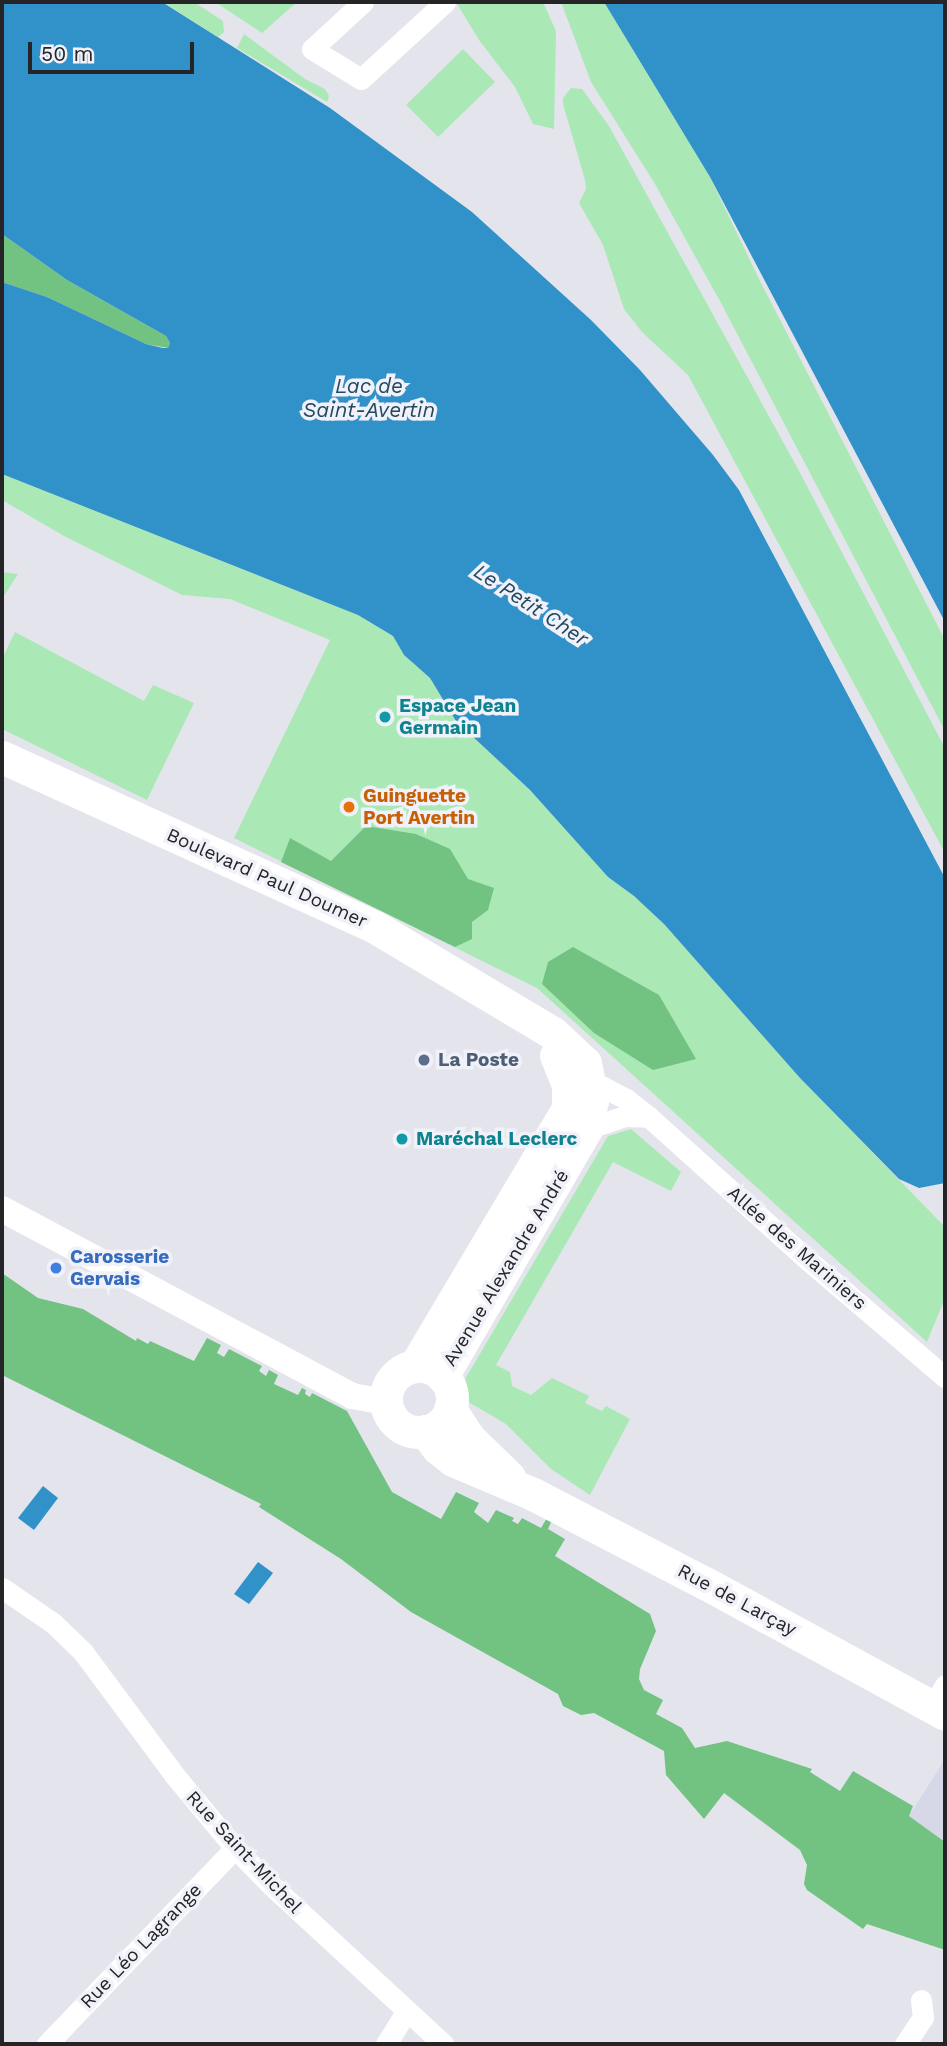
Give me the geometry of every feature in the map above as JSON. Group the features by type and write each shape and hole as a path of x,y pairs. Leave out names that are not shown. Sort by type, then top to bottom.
{"main road":[{"name":"Boulevard Paul Doumer","path":"2,757 375,927 522,1017"},
{"path":"522,1017 554,1034 576,1051 585,1063 591,1080"},
{"name":"Avenue Alexandre André","path":"429,1371 568,1108 568,1085 556,1055 522,1017"},
{"name":"Avenue Alexandre André","path":"429,1371 586,1129 593,1100 591,1080"},
{"path":"429,1371 449,1386 450,1409 445,1419 425,1432 404,1429 396,1423 386,1402 389,1384 396,1375 429,1371"},
{"path":"450,1409 469,1438 527,1491"},
{"path":"425,1432 438,1448 453,1460 527,1491"},
{"name":"Rue de Larçay","path":"527,1491 941,1702"}],"street":[{"path":"363,2 312,49 361,79 445,2"},
{"name":"Allée des Mariniers","path":"591,1080 626,1099 649,1117 945,1377"},
{"path":"586,1129 625,1116 649,1117"},
{"path":"2,1209 352,1395 386,1402"},
{"name":"Rue Saint-Michel","path":"2,1588 53,1623 83,1652 175,1776 235,1847 443,2044"},
{"name":"Rue Léo Lagrange","path":"47,2044 235,1847"},
{"path":"905,2044 923,2017 921,2000"},
{"path":"386,2044 407,2011"}],"shaded area":[{"path":"945,1759 945,1842 909,1816"}],"green space":[{"path":"163,2 194,2 223,21 224,32 218,37"},
{"path":"215,2 297,2 262,33"},
{"path":"456,2 543,2 556,31 554,129 533,124 515,87 479,40"},
{"path":"561,2 604,2 710,177 759,279 945,640 945,731 721,303 655,184 591,82"},
{"path":"244,34 305,79 325,89 329,96 327,102 237,48"},
{"path":"463,49 495,82 438,137 406,105"},
{"path":"571,88 582,89 609,126 798,469 945,748 945,853 688,375 642,332 624,309 603,245 579,203 586,189 585,180 563,104 563,98"},
{"path":"2,234 67,280 166,336 170,343 168,348 146,344 47,297 2,282"},
{"path":"2,474 358,615 393,636 404,655 430,678 456,721 530,790 608,877 634,896 664,924 800,1078 945,1227 945,1298 927,1342 537,988 234,838 330,640 230,599 182,595 64,536 2,500"},
{"path":"2,572 18,574 2,599"},
{"path":"15,632 144,701 153,685 194,703 147,800 2,729 2,659"},
{"path":"366,826 416,834 450,849 468,879 494,888 488,910 472,922 472,939 455,947 281,862 290,838 331,861"},
{"path":"573,947 659,995 696,1059 653,1070 594,1033 542,984 548,962"},
{"path":"631,1129 681,1172 671,1191 613,1162 496,1365 510,1372 512,1386 531,1395 552,1378 589,1396 585,1403 602,1411 606,1406 630,1419 590,1495 551,1469 506,1424 470,1403 461,1386 608,1136"},
{"path":"2,1273 38,1298 83,1309 136,1341 137,1338 148,1344 150,1341 194,1361 207,1338 221,1345 217,1353 224,1357 229,1349 262,1366 259,1371 266,1376 269,1370 278,1375 274,1384 298,1395 302,1388 310,1397 312,1393 347,1411 392,1492 441,1519 456,1492 479,1503 474,1512 488,1523 496,1510 514,1518 512,1521 518,1524 522,1518 541,1528 547,1518 552,1520 548,1529 565,1539 555,1556 650,1614 656,1631 640,1669 639,1679 644,1690 663,1700 656,1714 682,1728 695,1748 727,1741 812,1769 810,1772 840,1791 853,1771 913,1806 909,1816 945,1842 945,1950 867,1924 863,1929 807,1890 804,1884 807,1865 800,1850 724,1793 704,1819 666,1775 664,1751 594,1713 581,1715 563,1706 558,1694 411,1612 341,1559 259,1507 261,1504 2,1375"}],"water":[{"name":"Lac de Saint-Avertin","path":"2,2 162,2 330,108 472,212 591,320 640,370 713,455 739,490 945,878 945,1183 919,1188 899,1179 800,1078 664,924 634,896 608,877 530,790 456,721 430,678 404,655 393,636 358,615 2,474 2,282 47,297 146,344 168,348 170,343 166,336 67,280 2,234"},
{"path":"604,2 945,2 945,622 710,177"},
{"path":"43,1486 58,1498 34,1530 18,1518"},
{"path":"258,1562 273,1573 249,1604 234,1594"}],"place":[{"name":"Espace Jean Germain","path":"385,717"},
{"name":"Guinguette Port Avertin","path":"349,807"},
{"name":"La Poste","path":"424,1060"},
{"name":"Maréchal Leclerc","path":"402,1139"},
{"name":"Carosserie Gervais","path":"56,1268"}],"water label":[{"name":"Le Petit Cher","path":"531,605"}]}
